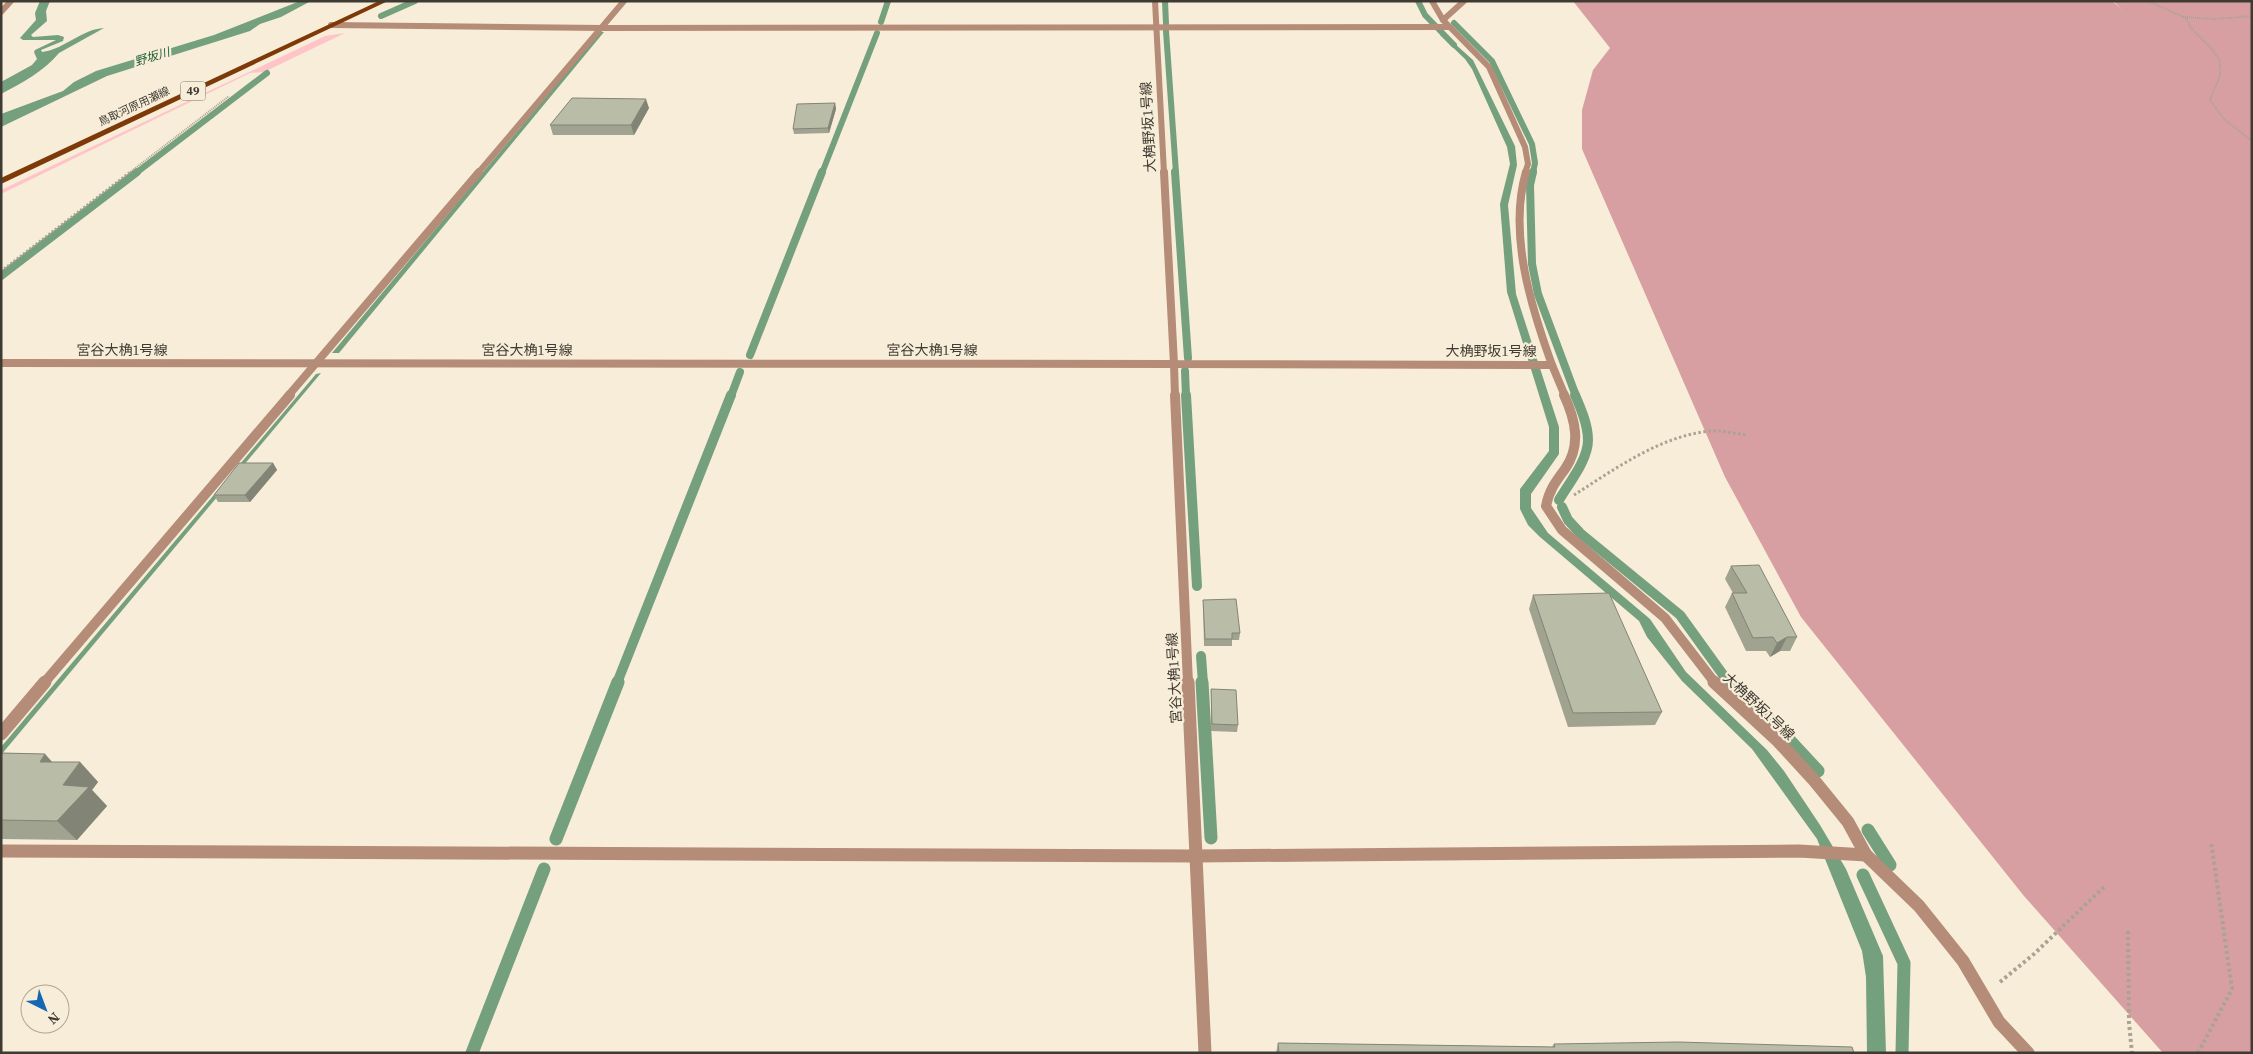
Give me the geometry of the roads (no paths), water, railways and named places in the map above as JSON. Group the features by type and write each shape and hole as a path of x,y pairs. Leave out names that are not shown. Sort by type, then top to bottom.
{"main road":[{"name":"鳥取河原用瀬線","path":"1,181 385,1"}],"street":[{"path":"1,12 11,1"},
{"path":"1,734 624,1"},
{"name":"大桷野坂1号線","path":"1155,1 1174,364 1552,366 1576,430 1577,444 1569,463 1548,490 1546,506 1562,530 1665,618 1715,684 1778,741 1807,772 1848,822 1866,855 1919,906 1964,961 1999,1022 2028,1053"},
{"path":"1432,1 1448,27 1479,55 1489,68 1515,121 1525,147 1528,164 1520,192 1520,228 1526,282 1535,317 1552,366"},
{"path":"1443,20 1464,1"},
{"path":"331,25 602,28 1448,27"},
{"name":"宮谷大桷1号線","path":"1,363 1174,364 1205,1053"},
{"path":"1,851 1196,856 1799,851 1866,855"}],"water":[{"path":"40,1 50,1 46,11 47,21 31,35 33,37 58,35 64,37 63,41 41,50 42,52 58,47 88,32 104,28 59,53 40,71 1,94 1,82 32,65 37,59 35,50 56,40 23,40 20,38 36,20 35,13"},
{"name":"野坂川","path":"300,1 311,1 281,17 260,24 250,31 107,76 1,127 1,114 63,91 74,82 96,71 214,35"},
{"path":"600,32 604,32 339,353 332,353"},
{"path":"1440,35 1445,35 1473,60 1515,146 1517,165 1508,205 1516,294 1559,427 1559,454 1531,494 1531,508 1548,533 1650,619 1686,672 1767,750 1784,771 1820,825 1846,869 1883,956 1886,1053 1867,1053 1866,977 1862,951 1817,839 1752,749 1682,681 1647,637 1639,621 1540,537 1528,525 1520,509 1520,489 1549,451 1549,427 1507,292 1500,204 1510,164 1507,147 1472,69 1465,59"},
{"path":"321,373 1,755 1,747 316,374"}],"waterway":[{"path":"381,16 415,1"},
{"path":"881,22 888,1"},
{"path":"1165,1 1166,24"},
{"path":"1418,1 1425,15 1454,45"},
{"path":"1454,23 1492,61 1532,144 1535,163 1533,173"},
{"path":"1166,31 1176,173"},
{"path":"822,173 877,33"},
{"path":"136,173 267,73"},
{"path":"1,276 137,172"},
{"path":"750,355 822,172"},
{"path":"1175,172 1188,358"},
{"path":"1533,172 1530,185 1532,264 1538,294 1576,396"},
{"path":"1185,371 1186,396"},
{"path":"731,396 740,372"},
{"path":"617,683 731,395"},
{"path":"1186,395 1197,586"},
{"path":"1559,500 1577,471 1587,448 1587,429 1575,395"},
{"path":"1562,507 1568,520 1580,533 1680,615 1729,683"},
{"path":"1201,656 1203,683"},
{"path":"556,839 618,682"},
{"path":"1202,682 1211,838"},
{"path":"1729,683 1778,728 1818,771"},
{"path":"1868,830 1890,865"},
{"path":"472,1053 544,869"},
{"path":"1863,875 1904,963 1902,1053"}]}
